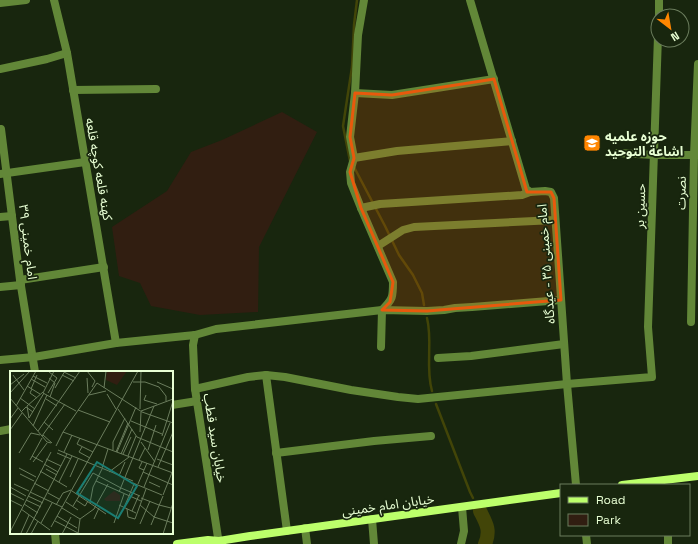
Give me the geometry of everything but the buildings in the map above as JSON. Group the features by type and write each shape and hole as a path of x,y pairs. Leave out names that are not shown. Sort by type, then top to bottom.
{"main road":[{"path":"637,484 666,482 698,476"},
{"name":"خیابان امام خمینی","path":"177,544 208,540 217,543 250,536 305,528 560,493"}],"street":[{"path":"0,3 26,0"},
{"name":"کهنه قلعه کوچه قلعه","path":"54,0 67,53 116,343"},
{"path":"364,0 358,35 355,93 350,137 354,158 350,172 351,183 393,282 393,295 390,302 382,310 381,347"},
{"name":"امام خمینی ۳۵ - عیدگاه","path":"470,0 526,189 530,192 552,192 554,198 567,384 576,484"},
{"name":"حسین بر","path":"567,384 652,377 648,327 658,48"},
{"path":"0,69 67,53"},
{"name":"نصرت","path":"691,322 698,64"},
{"path":"355,93 392,95 494,79"},
{"path":"73,90 156,89"},
{"name":"امام خمینی ۳۹","path":"1,130 3,174 12,216 20,282 34,357 35,371"},
{"path":"354,158 397,150 512,141"},
{"path":"618,153 696,155"},
{"path":"3,174 85,162"},
{"path":"361,208 380,204 522,194 530,192"},
{"path":"0,217 12,216"},
{"path":"378,246 402,230 414,227 555,220"},
{"path":"0,287 104,267"},
{"path":"0,360 34,357 116,343 195,335 216,329 382,310 427,311 561,300"},
{"name":"خیابان سید قطب","path":"195,335 193,345 195,389 217,543"},
{"path":"438,358 471,356 564,344"},
{"path":"266,375 287,531"},
{"path":"195,389 248,377 266,375 285,377 351,390 418,399 567,384"},
{"path":"173,405 197,401"},
{"path":"0,431 10,429"},
{"path":"276,453 374,441 431,436"},
{"path":"461,544 464,531 462,507"},
{"path":"372,519 374,544"},
{"path":"305,528 307,544"},
{"path":"55,534 56,544"}],"highlighted area":[{"path":"494,79 527,192 551,192 554,198 561,300 427,311 382,310 390,302 393,282 361,208 350,172 354,158 350,137 355,93 392,95"}],"green space":[{"path":"282,112 317,132 259,247 258,312 200,315 151,306 140,283 119,276 112,227 167,191 191,152 222,140"}],"waterway":[{"path":"350,161 343,126 352,67 357,0"},
{"path":"354,167 399,255 413,275 422,293 424,305"},
{"path":"427,318 429,327 429,373 432,391"},
{"path":"436,404 473,498"},
{"path":"480,511 488,531 485,544"}],"place":[{"name":"حوزه علمیه اشاعة التوحید","path":"592,143"}]}
